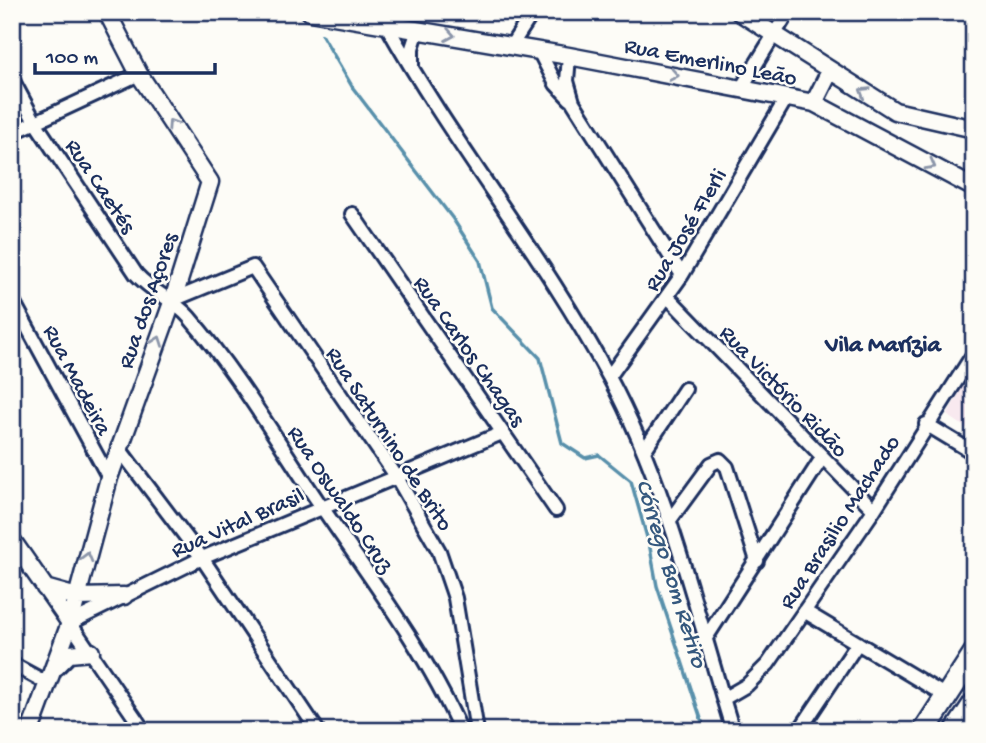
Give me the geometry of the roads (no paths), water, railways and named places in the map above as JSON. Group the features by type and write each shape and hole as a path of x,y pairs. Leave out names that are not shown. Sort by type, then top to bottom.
{"highway":[{"path":"924,731 974,654"}],"street":[{"name":"Rua dos Açores","path":"30,731 70,623 108,478 173,300 209,182 139,74 107,12"},
{"name":"Rua Emerlino Leão","path":"310,12 569,56 814,103 974,188"},
{"path":"511,46 533,12"},
{"path":"739,12 895,111 974,129"},
{"path":"742,88 788,12"},
{"path":"386,24 412,72 558,293 609,377 644,451 670,520 733,731"},
{"path":"412,72 412,48 418,30"},
{"path":"540,51 556,84 573,102 682,275"},
{"path":"569,56 566,81 573,102"},
{"path":"814,103 830,71"},
{"path":"12,133 139,74"},
{"name":"Rua Caetés","path":"12,79 35,122 136,274 156,294 173,300"},
{"name":"Rua José FIerli","path":"609,377 668,297 788,97"},
{"path":"888,141 895,111"},
{"name":"Rua Carlos Chagas","path":"352,214 556,510"},
{"name":"Rua Saturnino de Brito","path":"173,300 253,267 396,476 439,551 456,598 477,731"},
{"name":"Rua Victório Ridão","path":"668,297 874,510"},
{"name":"Rua Madeira","path":"12,299 108,478"},
{"name":"Rua Oswaldo Cruz","path":"173,300 214,349 403,625 438,682 461,731"},
{"name":"Rua Brasilio Machado","path":"723,699 758,676 874,510 926,424 974,353"},
{"path":"644,451 685,389"},
{"path":"926,424 974,453"},
{"name":"Rua Vital Brasil","path":"70,623 202,558 502,433"},
{"path":"118,447 202,558 318,731"},
{"path":"704,640 822,458"},
{"path":"670,520 711,464 720,460 727,467 757,561"},
{"path":"12,540 144,731"},
{"path":"45,588 76,597 124,596"},
{"path":"804,611 946,696"},
{"path":"90,612 86,631 91,652"},
{"path":"799,731 858,643"},
{"path":"12,664 49,678 69,654 91,652"}],"waterway":[{"name":"Córrego Bom Retiro","path":"322,35 353,88 453,219 480,261 492,308 540,358 562,443 585,458 599,455 631,481 650,548 657,586 705,731"}],"district":[{"name":"Vila Marízia","path":"883,343"}]}
